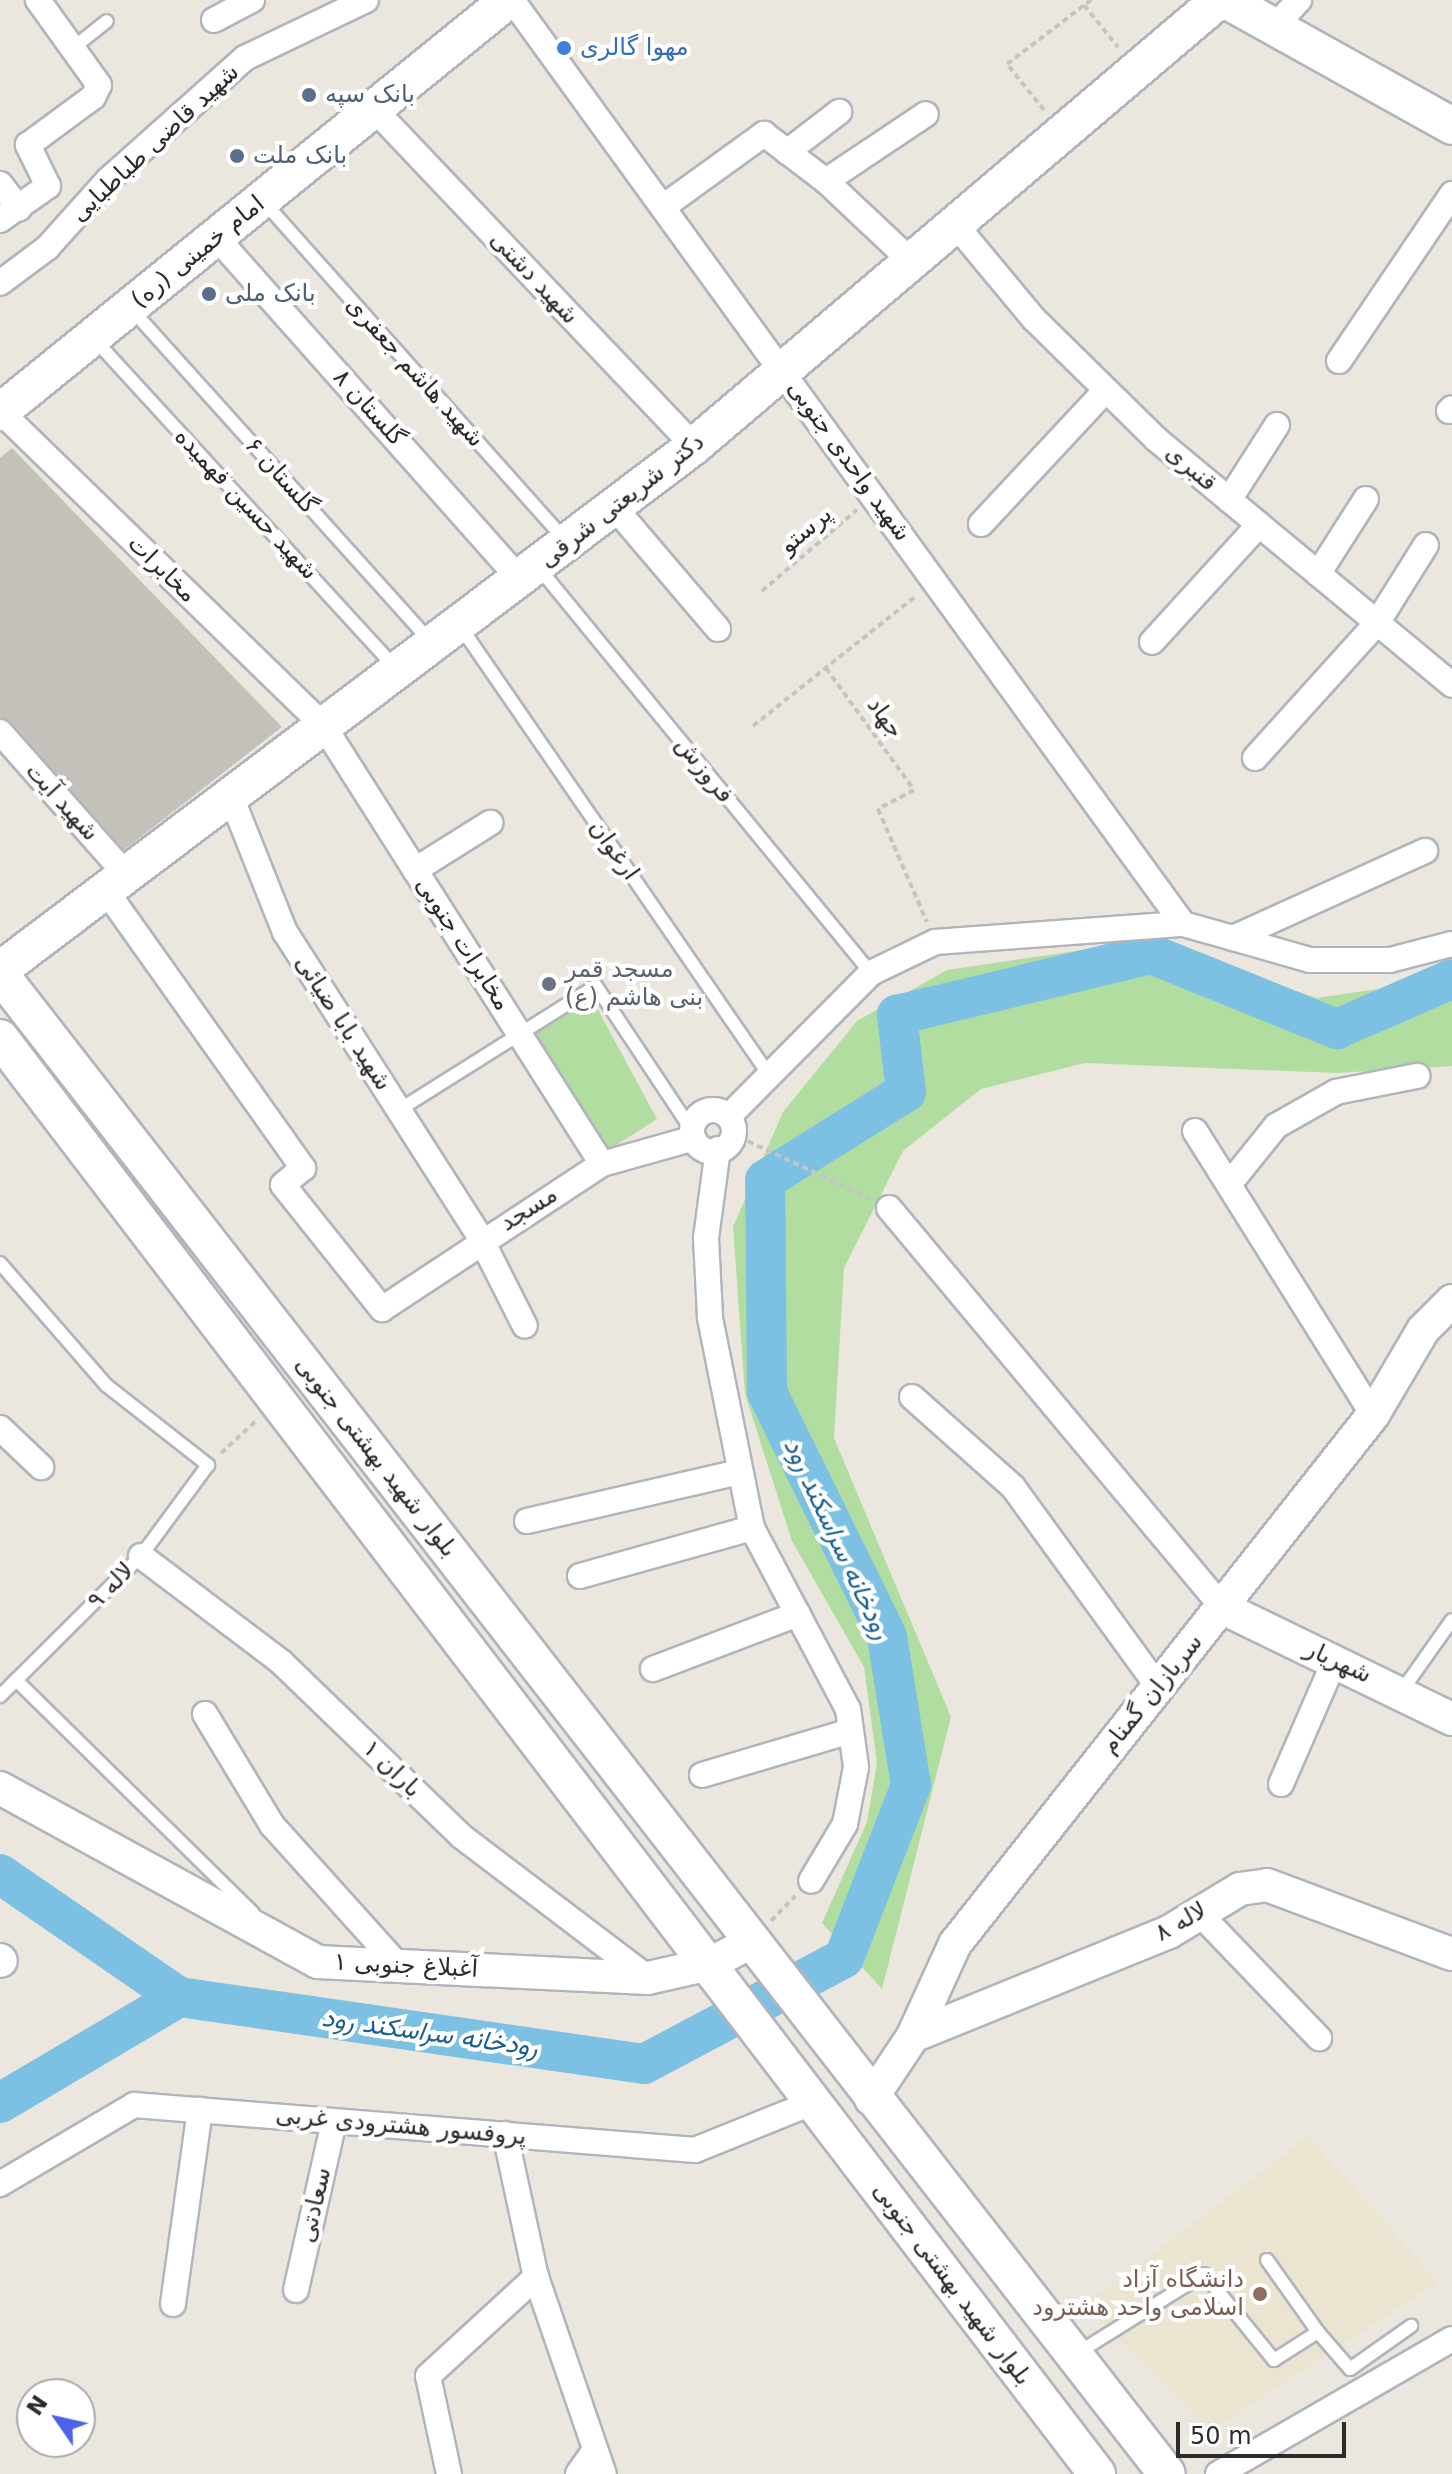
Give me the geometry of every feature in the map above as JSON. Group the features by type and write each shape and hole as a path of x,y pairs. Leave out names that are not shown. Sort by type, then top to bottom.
{"main road":[{"name":"امام خمینی (ره)","path":"0,412 510,0"},
{"name":"دکتر شریعتی شرقی","path":"0,972 114,880 529,574 694,446 1219,0"},
{"path":"1226,0 1447,114"},
{"name":"بلوار شهید بهشتی جنوبی","path":"0,972 848,2070 1167,2474"},
{"name":"بلوار شهید بهشتی جنوبی","path":"0,1038 1097,2474"}],"street":[{"path":"38,0 99,85 93,97 28,145 44,189 68,225"},
{"path":"214,20 252,0"},
{"name":"شهید قاضی طباطبایی","path":"0,283 68,225 108,180 245,58 366,0"},
{"name":"شهید واحدی جنوبی","path":"510,0 936,580 1183,924"},
{"path":"1274,27 1299,0"},
{"name":"شهید دشتی","path":"374,109 694,446"},
{"path":"787,152 839,112"},
{"path":"826,181 926,114"},
{"path":"663,207 764,134 826,181 912,262"},
{"path":"0,184 9,214 44,189"},
{"path":"1339,361 1452,194"},
{"name":"قنبری","path":"955,224 1034,319 1106,390 1229,500 1452,685"},
{"name":"گلستان ۸","path":"216,237 529,574"},
{"path":"981,524 1106,390"},
{"name":"مخابرات","path":"0,412 323,725"},
{"path":"1229,500 1277,425"},
{"path":"1318,574 1366,499"},
{"path":"615,508 718,629"},
{"path":"1152,642 1259,525"},
{"path":"1255,758 1377,623 1426,545"},
{"name":"مخابرات جنوبی","path":"323,725 602,1164"},
{"name":"شهید آیت","path":"0,732 114,880 303,1168 283,1185 382,1309"},
{"name":"شهيد بابا ضيائی","path":"230,794 285,932 481,1239 525,1326"},
{"path":"415,870 490,823"},
{"path":"1233,938 1425,851"},
{"path":"691,1134 700,1149 727,1132 769,1075 871,973 935,942 1183,924 1310,960 1390,960 1452,944"},
{"path":"1231,1182 1276,1126 1336,1092 1417,1076"},
{"name":"مسجد","path":"382,1309 481,1239 602,1164 691,1134 709,1112 727,1132"},
{"path":"1195,1131 1231,1182 1373,1415"},
{"path":"727,1132 706,1238 710,1318 740,1472 752,1528 848,1709 856,1767 845,1824 811,1881"},
{"path":"889,1208 1223,1608"},
{"name":"سربازان گمنام","path":"871,2099 913,2036 955,1944 1373,1415 1423,1330 1452,1301"},
{"path":"912,1397 1013,1487 1157,1685"},
{"path":"0,1428 41,1467"},
{"path":"527,1521 740,1472"},
{"path":"580,1576 752,1528"},
{"name":"باران ۱","path":"141,1556 281,1662 461,1836 648,1978"},
{"name":"شهریار","path":"1223,1608 1452,1719"},
{"path":"653,1669 798,1614"},
{"path":"1281,1784 1335,1660"},
{"path":"205,1714 272,1825 399,1966"},
{"path":"702,1775 851,1731"},
{"name":"آغبلاغ جنوبی ۱","path":"0,1788 318,1962 648,1978 720,1977 758,1954"},
{"name":"لاله ۸","path":"913,2036 1169,1932 1240,1889 1267,1885 1452,1954"},
{"path":"1198,1912 1319,2038"},
{"name":"پروفسور هشترودی غربی","path":"0,2184 134,2105 695,2150 811,2098"},
{"path":"173,2304 200,2110"},
{"name":"سعادتی","path":"296,2290 334,2121"},
{"path":"505,2134 536,2277 604,2474"},
{"path":"449,2474 428,2376 536,2277"},
{"path":"1218,2474 1452,2339"},
{"path":"578,2474 595,2450"}],"lane":[{"path":"73,48 107,21"},
{"name":"شهيد هاشم جعفری","path":"262,200 569,544"},
{"name":"گلستان ۶","path":"129,307 446,635"},
{"name":"شهيد حسین فهمیده","path":"93,337 399,671"},
{"name":"فروزش","path":"529,574 871,973"},
{"name":"ارغوان","path":"446,635 769,1075"},
{"path":"399,1110 596,986 691,1134"},
{"path":"0,1263 106,1385 208,1465"},
{"name":"لاله ۹","path":"0,1696 141,1556 208,1465"},
{"path":"1401,1692 1452,1620"},
{"path":"16,1680 278,1938"},
{"path":"1267,2260 1318,2332 1350,2369 1411,2326"},
{"path":"1073,2356 1204,2274 1274,2360 1318,2332"}],"path":[{"path":"1064,132 1009,71 1010,58 1091,0"},
{"path":"1084,5 1137,71"},
{"name":"پرستو","path":"762,591 874,496"},
{"path":"753,726 936,580"},
{"name":"جهاد","path":"826,668 914,790 878,809 935,942"},
{"path":"727,1132 889,1208"},
{"path":"208,1465 278,1401"},
{"path":"758,1954 811,1881"}],"shaded area":[{"name":"دانشگاه آزاد اسلامی واحد هشترود","path":"1308,2136 1438,2282 1212,2430 1084,2306"}],"green space":[{"path":"1143,941 1317,998 1405,985 1452,966 1452,1066 1337,1073 1085,1063 981,1089 903,1151 844,1268 834,1438 951,1717 882,1989 822,1923 867,1822 877,1763 864,1667 792,1541 745,1394 733,1227 783,1112 857,1021 947,970"},
{"path":"591,997 657,1119 604,1153 530,1032"}],"building":[{"path":"12,448 282,727 124,850 11,722 0,717 0,458"}],"waterway":[{"name":"رودخانه سراسکند رود","path":"0,2103 179,1997 644,2064 844,1958 911,1785 887,1636 767,1392 765,1180 906,1092 897,1015 1151,954 1337,1029 1452,979"},
{"path":"0,1874 179,1997"}],"place":[{"name":"مهوا گالری","path":"564,48"},
{"name":"بانک سپه","path":"309,95"},
{"name":"بانک ملت","path":"237,156"},
{"name":"بانک ملی","path":"209,294"},
{"name":"مسجد قمر بنی هاشم (ع)","path":"549,984"},
{"name":"دانشگاه آزاد اسلامی واحد هشترود","path":"1260,2294"}]}
